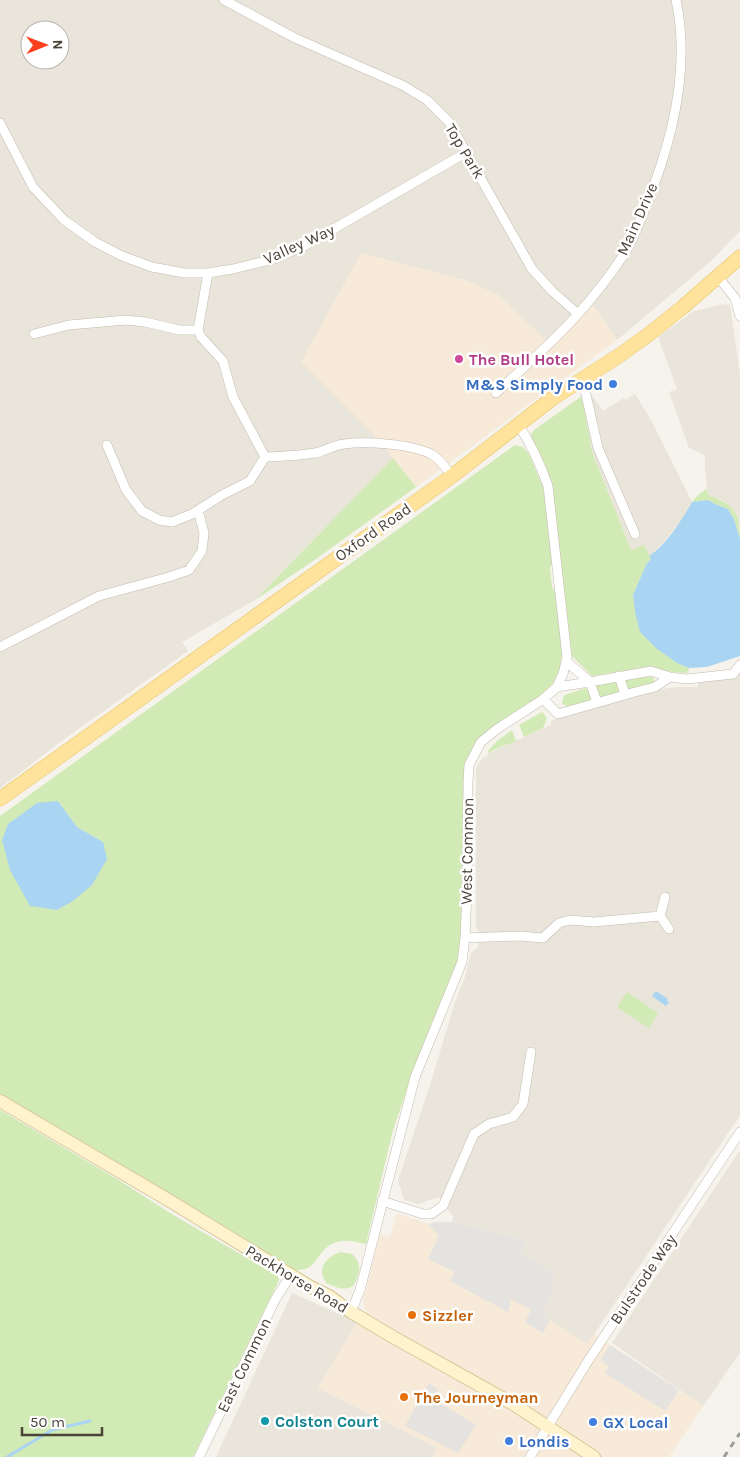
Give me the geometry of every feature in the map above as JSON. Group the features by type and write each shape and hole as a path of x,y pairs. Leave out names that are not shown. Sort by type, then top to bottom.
{"main road":[{"name":"Oxford Road","path":"0,799 452,476 518,424 648,335 718,277 740,256"},
{"name":"Packhorse Road","path":"0,1101 329,1296 351,1312 513,1404 594,1457"}],"street":[{"name":"Top Park","path":"224,0 295,38 404,86 427,100 449,122 532,269 552,291 578,314"},
{"name":"Main Drive","path":"496,393 578,314 626,251 639,224 670,135 680,84 682,49 676,0"},
{"name":"Valley Way","path":"0,122 33,187 64,220 95,242 122,256 152,267 184,273 208,273 234,269 274,258 304,246 466,152"},
{"path":"208,273 198,330 201,337 223,361 233,397 265,457"},
{"path":"718,277 739,304 740,316"},
{"path":"34,334 69,325 126,320 145,322 179,330 198,330"},
{"path":"580,380 585,390 598,448 635,534"},
{"name":"West Common","path":"351,1312 360,1290 415,1077 462,962 467,890 469,765 481,742 497,729 543,699 557,686 563,674 566,660 567,649 548,486 541,464 518,424"},
{"path":"265,457 316,452 343,444 391,445 411,448 430,454 442,463 452,476"},
{"path":"107,445 126,490 142,511 159,520 172,522 192,514 222,495 250,481 265,457"},
{"path":"0,647 99,596 188,570 202,551 204,533 198,510"},
{"path":"566,660 590,682 597,702"},
{"path":"557,686 651,671 670,677 687,679 733,674 740,665"},
{"path":"619,676 625,694"},
{"path":"543,699 558,714 655,687 670,677"},
{"path":"665,897 660,916 669,929"},
{"path":"465,938 520,936 543,938 559,923 570,920 594,922 660,916"},
{"path":"382,1201 422,1214 431,1214 443,1206 474,1134 489,1124 513,1117 523,1104 531,1052"},
{"name":"Bulstrode Way","path":"530,1457 588,1361 740,1132"},
{"name":"East Common","path":"199,1457 276,1298 291,1275"}],"shaded area":[{"path":"0,0 740,0 740,231 711,261 617,340 593,305 553,347 498,295 468,281 361,253 374,435 393,458 255,600 182,642 188,651 63,740 0,788"},
{"path":"361,253 468,281 498,295 553,347 593,305 617,340 416,487 374,435 301,362"},
{"path":"724,304 730,305 740,373 740,527 736,513 724,501 708,495 705,455 689,448 669,392 677,389 658,337 694,311"},
{"path":"589,391 603,411 624,398 626,400 635,394 651,420 692,502 680,523 649,556 644,545 631,550 592,452 582,396"},
{"path":"740,666 740,1115 587,1345 545,1315 545,1307 554,1291 553,1287 521,1253 526,1240 452,1222 453,1217 439,1197 418,1204 404,1200 398,1180 430,1085 455,1002 465,977 471,953 478,947 480,932 476,928 476,767 482,759 493,751 551,725 551,721 569,713 628,696 674,687 698,687 698,683 738,673"},
{"path":"740,1150 740,1353 703,1406 612,1343"},
{"path":"397,1213 428,1224 452,1222 526,1240 521,1253 556,1275 551,1283 554,1291 545,1307 547,1318 587,1344 594,1334 703,1406 669,1457 433,1457 437,1447 318,1388 357,1322 368,1323 363,1302 380,1235 390,1237"},
{"path":"452,1222 526,1240 521,1253 556,1275 551,1283 554,1291 545,1307 545,1315 550,1320 543,1333 525,1322 531,1310 511,1299 508,1312 450,1281 455,1272 428,1259 439,1236 428,1224"},
{"path":"292,1293 357,1322 318,1388 438,1448 433,1457 216,1457"},
{"path":"610,1345 679,1390 665,1411 605,1373 609,1366 600,1360"},
{"path":"429,1383 438,1389 433,1399 476,1425 458,1453 405,1426"}],"green space":[{"path":"582,396 592,452 631,550 644,545 651,559 646,565 633,595 677,663 689,668 688,673 671,672 648,667 592,676 572,656 552,489 532,441 531,434"},
{"path":"515,445 523,447 529,454 543,487 554,557 550,568 552,587 559,599 562,653 560,667 553,683 540,697 495,726 473,748 465,764 464,902 458,958 412,1075 393,1130 366,1244 348,1241 337,1242 325,1249 309,1267 303,1270 295,1270 0,1094 0,816","holes":["58,801 77,827 103,842 57,910"]},
{"path":"393,458 416,487 255,600"},
{"path":"707,489 708,495 729,505 733,510 739,522 740,539 734,519 728,509 708,500 692,502"},
{"path":"652,677 655,684 627,692 624,678"},
{"path":"618,681 619,693 602,698 599,697 596,684"},
{"path":"585,688 591,692 591,701 567,707 562,703 565,695"},
{"path":"542,712 547,718 543,728 524,737 519,725"},
{"path":"512,730 516,741 493,750 489,754 488,751 497,741"},
{"path":"627,992 658,1013 649,1028 617,1007"},
{"path":"0,1110 278,1276 279,1280 193,1457 0,1457"},
{"path":"340,1252 352,1254 359,1265 359,1273 353,1286 347,1288 327,1284 322,1274 326,1261"}],"water":[{"path":"708,500 728,509 734,519 740,539 740,656 707,667 689,668 677,663 657,649 640,632 633,595 646,565 651,559 649,556 667,539 692,502"},
{"path":"58,801 77,827 103,842 107,859 92,885 73,901 57,910 30,906 10,870 2,840 8,824 37,803"},
{"path":"656,991 668,999 667,1001 669,1002 666,1006 652,996"}],"waterway":[{"path":"7,1457 52,1430 90,1421"}],"railway":[{"path":"724,1457 740,1433"}],"place":[{"name":"The Bull Hotel","path":"459,359"},
{"name":"M&S Simply Food","path":"613,384"},
{"name":"Sizzler","path":"412,1315"},
{"name":"The Journeyman","path":"404,1397"},
{"name":"Colston Court","path":"265,1421"},
{"name":"GX Local","path":"593,1422"},
{"name":"Londis","path":"509,1441"}]}
